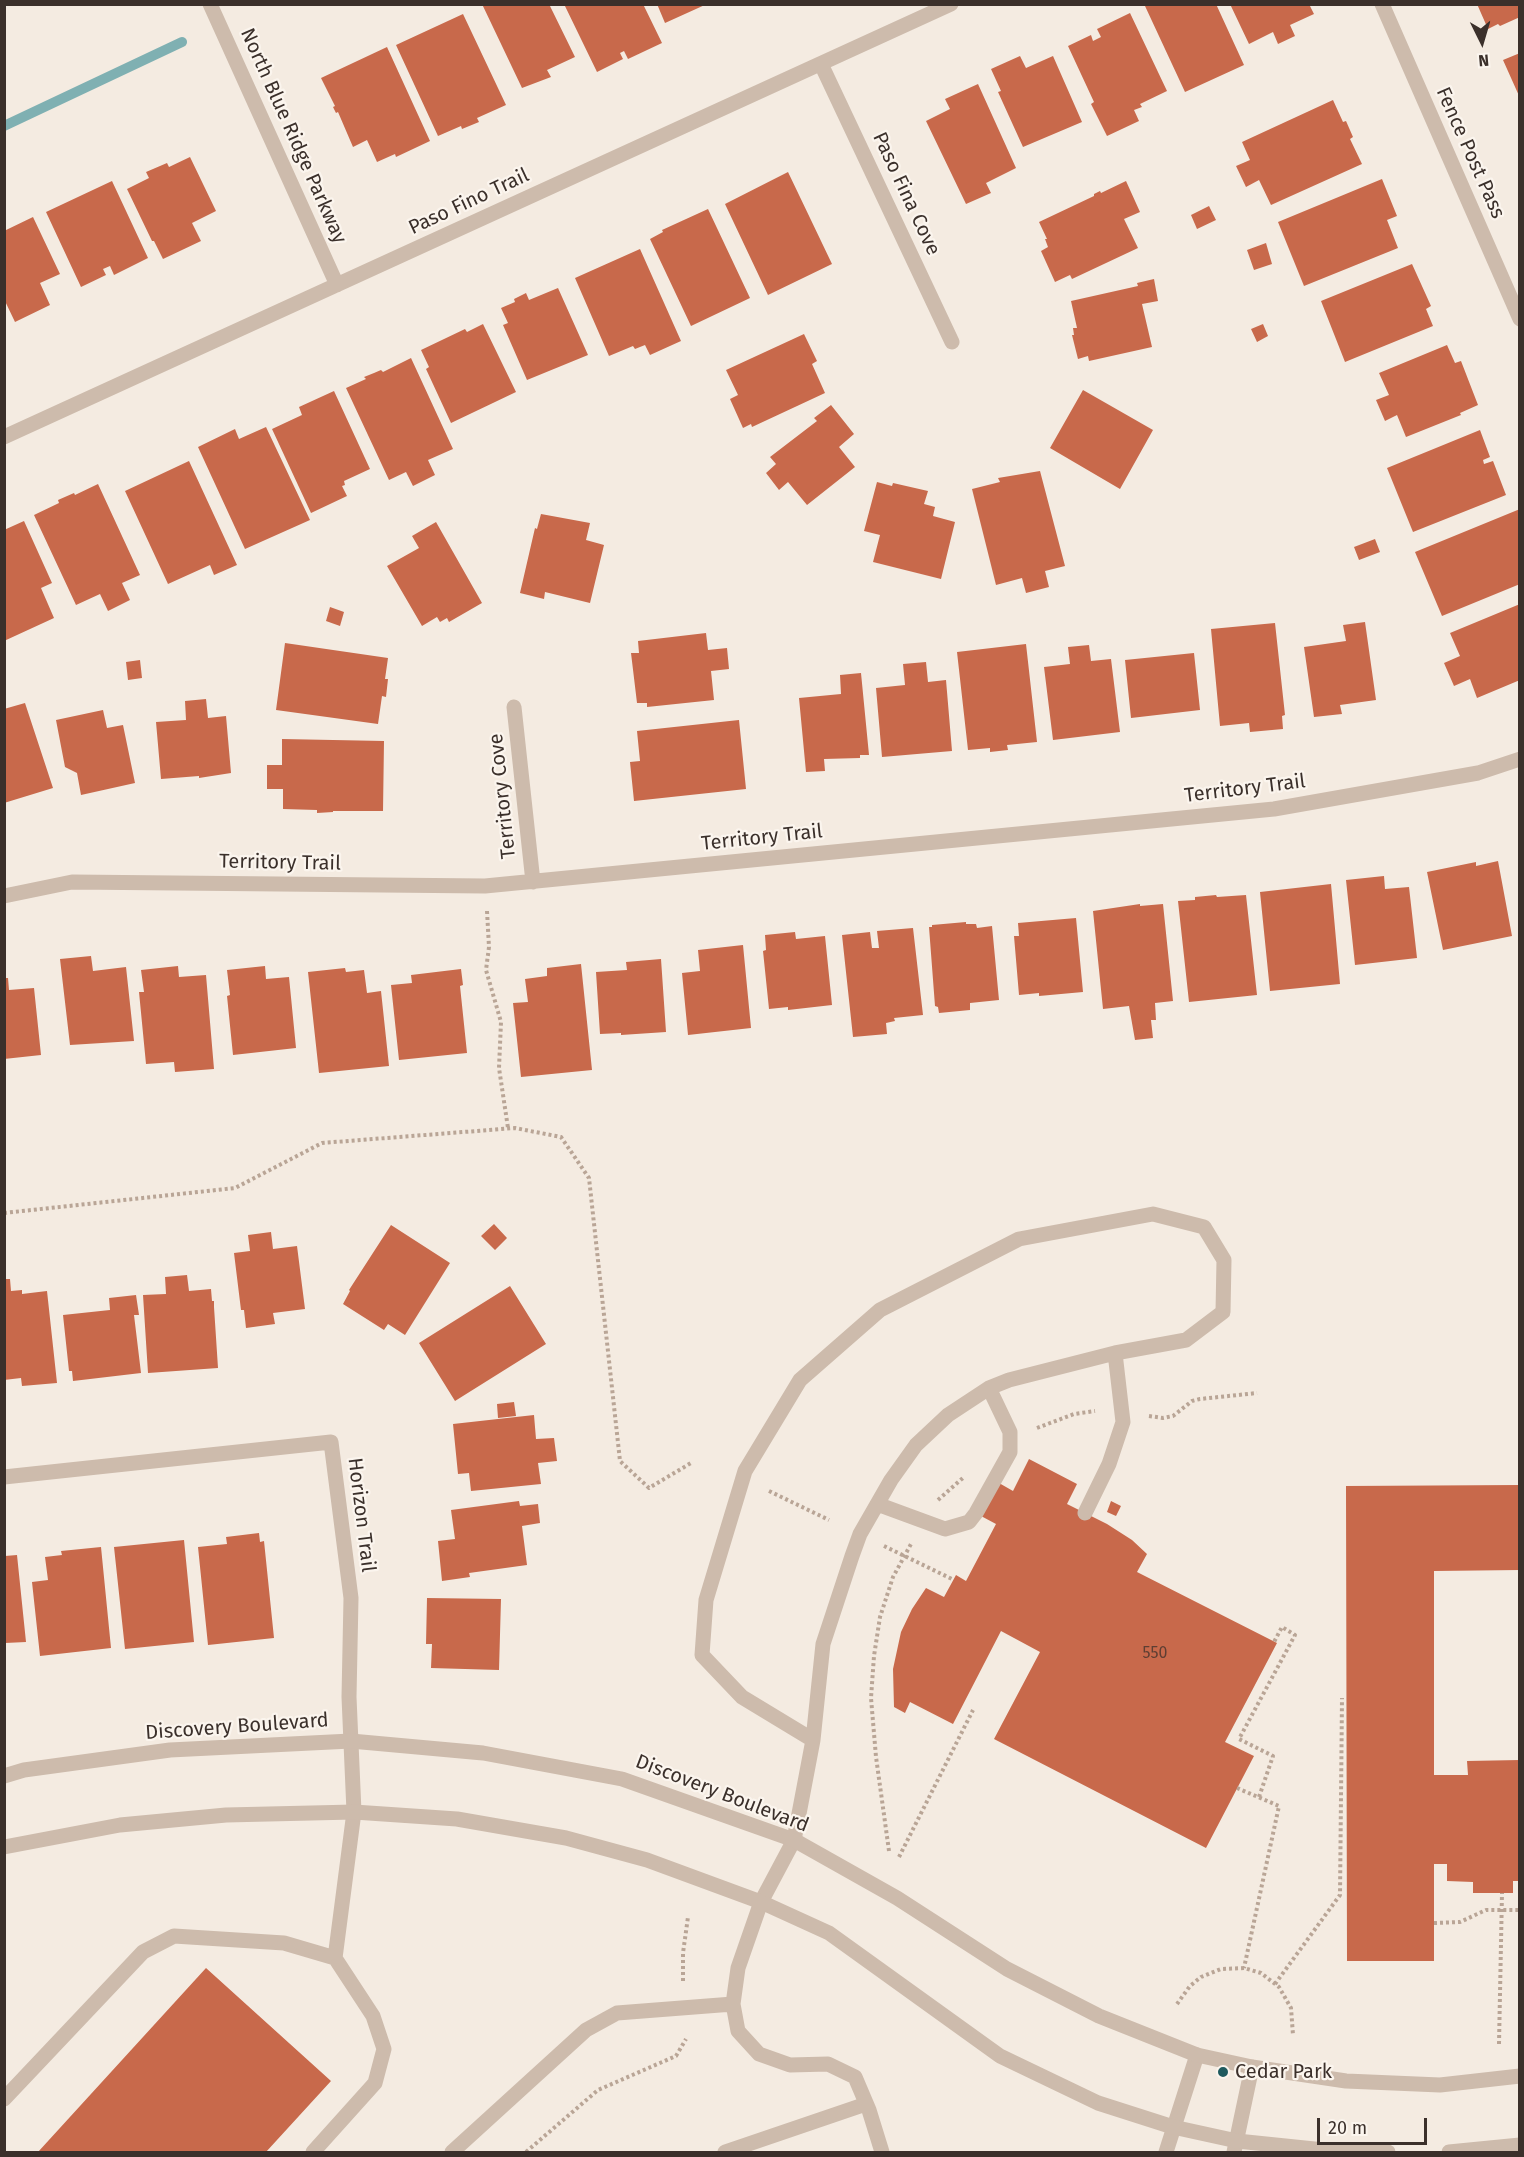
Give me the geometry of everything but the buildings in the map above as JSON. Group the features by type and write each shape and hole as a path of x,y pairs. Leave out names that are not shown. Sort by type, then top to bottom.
{"street":[{"name":"North Blue Ridge Parkway","path":"210,4 337,285"},
{"name":"Paso Fino Trail","path":"4,437 951,4"},
{"name":"Fence Post Pass","path":"1382,4 1520,319"},
{"name":"Paso Fina Cove","path":"821,64 952,342"},
{"name":"Territory Cove","path":"514,707 533,882"},
{"name":"Territory Trail","path":"4,896 72,882 484,886 533,882 1274,809 1478,773 1520,759"},
{"path":"813,1740 742,1697 702,1655 706,1600 745,1471 800,1380 880,1310 1019,1239 1153,1214 1204,1227 1224,1260 1223,1312 1186,1340 1115,1353 1009,1380 988,1388 948,1415 916,1445 860,1534 824,1644 813,1740 794,1840 761,1902 738,1968 733,2004 738,2031 759,2054 790,2065 828,2064 855,2077 882,2152"},
{"path":"1085,1513 1109,1464 1122,1422 1115,1353"},
{"path":"877,1504 945,1529 969,1522 1010,1452 1010,1432 988,1388"},
{"name":"Horizon Trail","path":"4,1477 331,1442 351,1598 351,1741 354,1812 335,1958"},
{"name":"Discovery Boulevard","path":"4,1776 24,1770 170,1750 351,1741 483,1754 622,1779 794,1840 897,1898 1007,1969 1100,2016 1197,2055 1252,2067 1346,2081 1440,2085 1520,2076"},
{"path":"4,1847 132,1824 226,1815 354,1812 457,1819 566,1838 647,1860 761,1902 829,1933 1000,2056 1098,2103 1235,2147 1388,2152"},
{"path":"4,2099 142,1952 174,1936 284,1943 335,1958 373,2016 384,2049 375,2083 313,2152"},
{"path":"452,2152 586,2030 617,2013 733,2004"},
{"path":"1166,2152 1197,2055"},
{"path":"1235,2147 1252,2067"},
{"path":"726,2152 866,2104"},
{"path":"1449,2152 1520,2145"}],"path":[{"path":"484,886 489,947 486,970 501,1022 499,1068 508,1128"},
{"path":"4,1213 235,1188 322,1143 508,1128 561,1137 589,1178 620,1461 649,1488 691,1463"},
{"path":"1146,1415 1163,1418 1173,1416 1192,1401 1257,1393"},
{"path":"1028,1432 1074,1414 1096,1411"},
{"path":"769,1491 829,1520"},
{"path":"889,1851 876,1757 872,1698 874,1656 880,1617 893,1577 915,1535"},
{"path":"881,1544 954,1580"},
{"path":"1259,1797 1273,1756 1239,1738 1295,1635 1282,1627 1274,1642"},
{"path":"1275,1984 1340,1895 1342,1698"},
{"path":"899,1857 973,1710"},
{"path":"1237,1788 1279,1806 1244,1968"},
{"path":"1499,2044 1502,1893"},
{"path":"1434,1923 1460,1922 1486,1910 1520,1910"},
{"path":"683,1985 683,1953 688,1917"},
{"path":"1177,2004 1190,1986 1201,1977 1221,1969 1244,1968 1260,1973 1275,1984 1291,2008 1293,2035"},
{"path":"526,2152 598,2090 676,2056 686,2040"}],"waterway":[{"path":"4,126 182,42"}],"place":[{"name":"Cedar Park","path":"1223,2072"}]}
